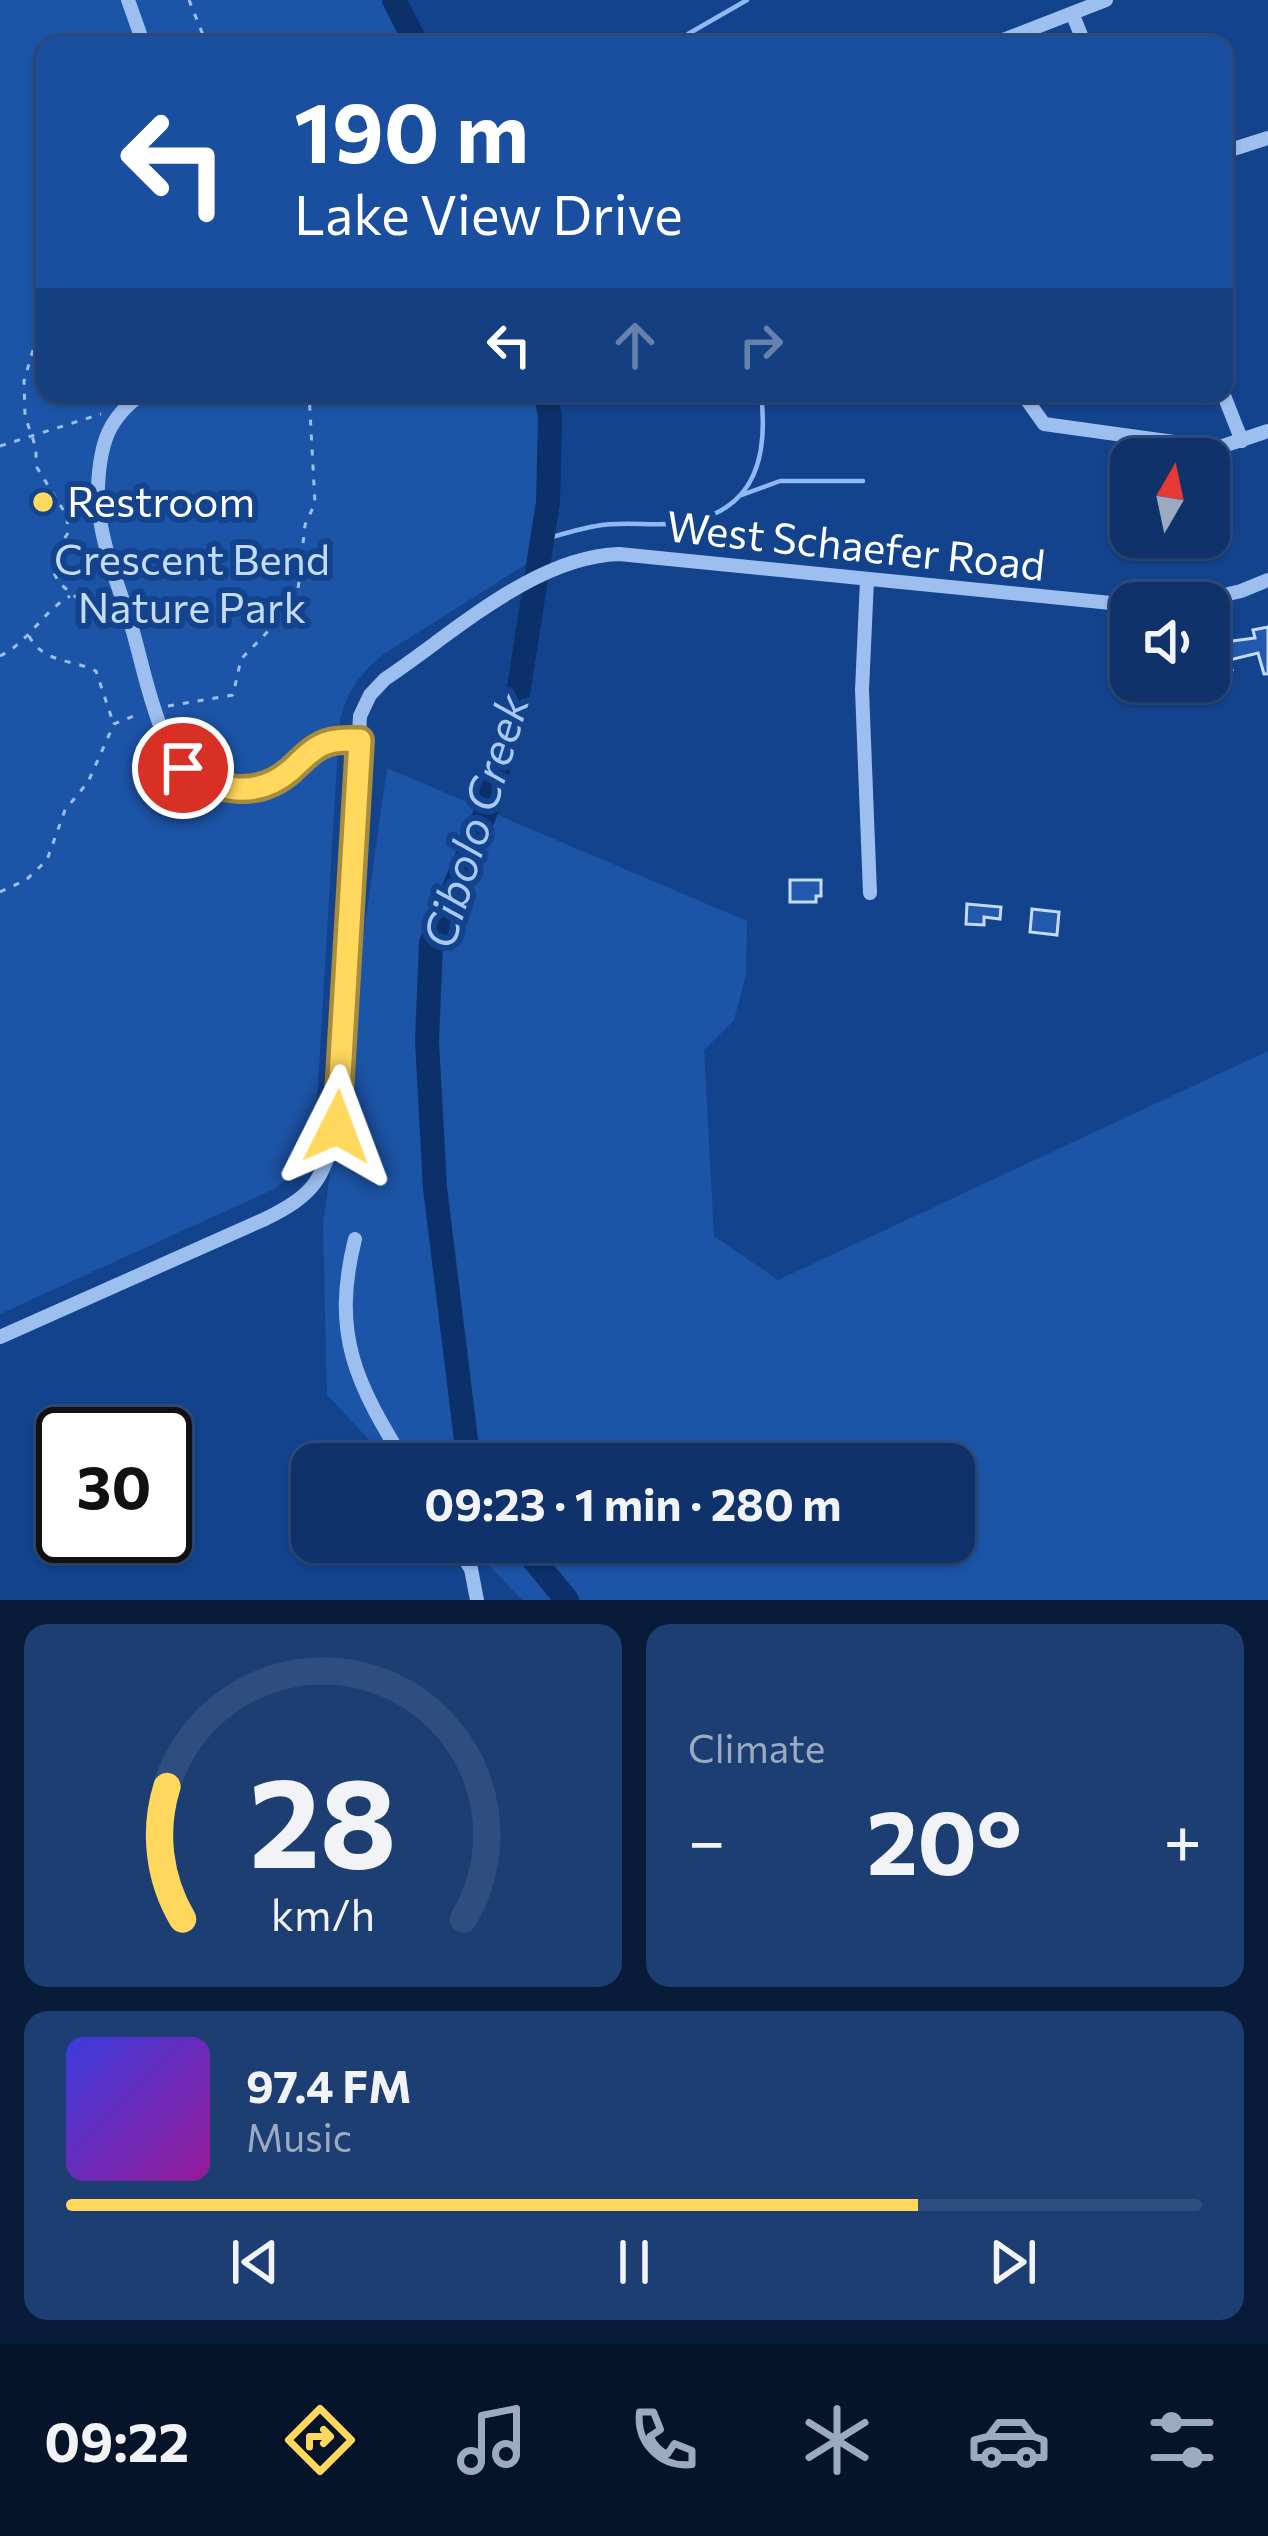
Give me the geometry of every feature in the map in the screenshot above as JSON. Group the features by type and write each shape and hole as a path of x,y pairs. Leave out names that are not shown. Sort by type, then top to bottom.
{"street":[{"path":"128,0 141,36"},
{"path":"1013,36 1106,0"},
{"path":"1072,13 1081,36"},
{"path":"1233,149 1268,138"},
{"path":"0,1337 297,1203 318,1184 337,1127 360,740 331,741 314,748 285,775 259,789 210,786 183,768 164,735 101,529 98,489 108,430 116,413 130,402"},
{"path":"1028,402 1044,424 1217,448 1268,430"},
{"path":"1227,402 1242,441"},
{"name":"West Schaefer Road","path":"360,740 360,716 385,679 544,572 592,555 645,556 1110,603"},
{"path":"867,580 862,690 870,893"},
{"path":"1230,591 1268,580"},
{"path":"355,1239 345,1282 350,1348 362,1387 394,1443"},
{"path":"467,1563 477,1600"}],"path":[{"path":"189,0 203,36"},
{"path":"33,350 23,392 36,466 67,516 68,533 56,551 52,569 71,595 82,598 98,615 125,607"},
{"path":"113,724 155,708 233,695 242,658 282,617 298,590 305,525 315,503 309,402"},
{"path":"0,446 95,414 116,413"},
{"path":"0,656 71,595"},
{"path":"0,892 26,880 47,860 65,810 88,782 113,724 96,671 48,656 28,636"}],"green space":[{"name":"Crescent Bend Nature Park","path":"0,0 394,0 412,36 36,36 36,402 547,402 550,454 539,556 384,654 360,678 344,706 316,1118 303,1160 272,1190 0,1314"},
{"path":"387,768 747,921 746,975 734,1020 704,1050 714,1236 778,1280 1268,1051 1268,1600 522,1600 487,1563 975,1563 975,1443 372,1443 327,1395 323,1224"}],"building":[{"path":"1268,627 1268,674 1264,674 1258,653 1230,660 1230,641 1255,638 1253,630"},
{"path":"790,880 821,880 821,896 816,896 816,902 790,902"},
{"path":"967,904 1001,907 1000,919 984,917 984,925 966,924"},
{"path":"1032,909 1059,912 1057,935 1030,932"}],"waterway":[{"name":"Cibolo Creek","path":"394,0 412,36"},
{"path":"687,36 747,0"},
{"name":"Cibolo Creek","path":"466,1443 435,1188 427,1041 431,943 485,814 516,707 548,502 548,402"},
{"path":"542,540 607,524 689,522 730,504 754,475 762,436 762,402"},
{"path":"739,496 780,481 863,481"},
{"name":"Cibolo Creek","path":"536,1563 567,1600"}],"place":[{"name":"Restroom","path":"43,502"}],"route":[{"path":"183,768 210,786 259,789 285,775 314,748 331,741 360,740 337,1127"}]}
